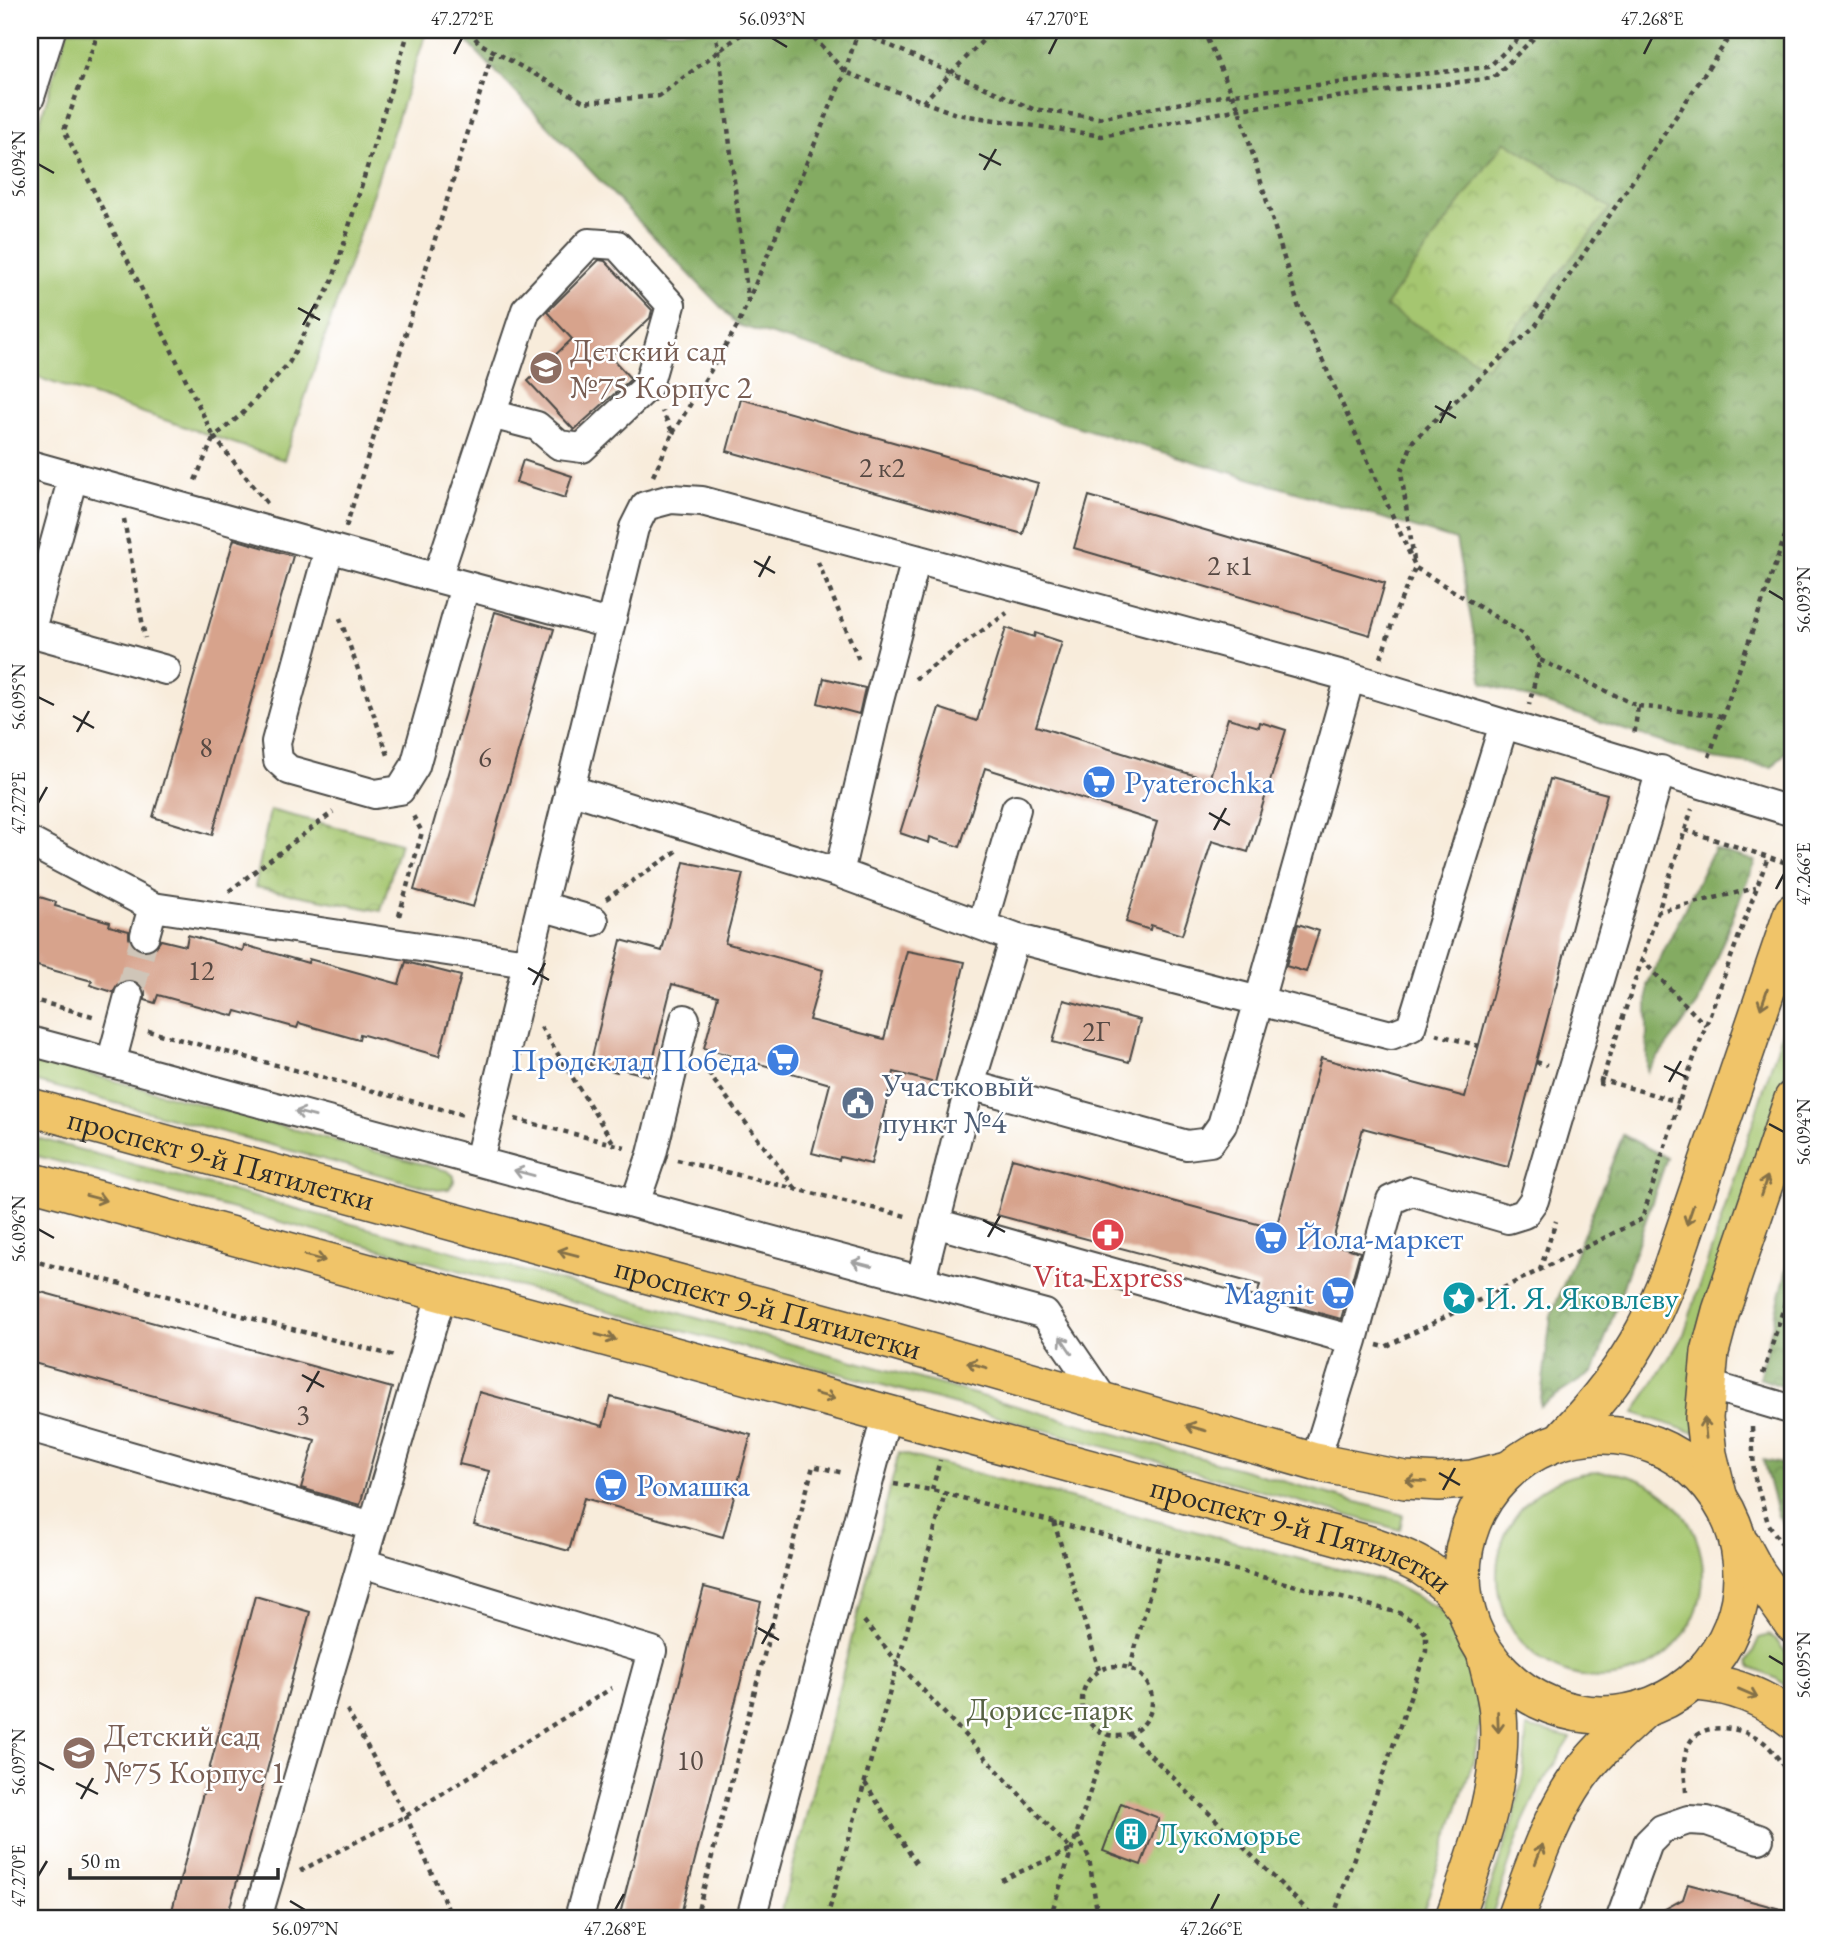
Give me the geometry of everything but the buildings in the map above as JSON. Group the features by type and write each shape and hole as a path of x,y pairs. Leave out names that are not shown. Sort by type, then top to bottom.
{"main road":[{"path":"1564,1436 1592,1407 1622,1368 1646,1329 1677,1251 1793,912"},
{"path":"1793,1099 1721,1311 1710,1352 1705,1384 1704,1419 1708,1454 1718,1495 1756,1572 1793,1624"},
{"name":"проспект 9-й Пятилетки","path":"30,1107 881,1338 1315,1462 1405,1480 1439,1482 1472,1479 1508,1470"},
{"name":"проспект 9-й Пятилетки","path":"30,1181 1367,1544 1420,1564 1451,1589 1464,1606"},
{"path":"1718,1495 1695,1471 1669,1453 1643,1441 1592,1433 1564,1436 1536,1449 1508,1470 1487,1494 1474,1517 1463,1548 1460,1576 1464,1606 1472,1630 1485,1655 1507,1680 1538,1699 1573,1710 1609,1714 1643,1710 1670,1700 1697,1682 1714,1664 1729,1640 1739,1613 1744,1576 1738,1537"},
{"path":"1454,1918 1487,1820 1499,1759 1498,1712 1485,1655"},
{"path":"1697,1682 1735,1688 1776,1707 1793,1720"},
{"path":"1515,1918 1543,1843 1567,1796 1580,1775 1604,1747 1643,1710"}],"street":[{"path":"30,97 51,30"},
{"path":"437,578 491,414 526,310 589,243 617,245 671,305 648,386 582,448 559,445 537,426 491,414"},
{"path":"30,466 296,540 330,557 437,578 610,624"},
{"path":"73,477 30,633 158,668"},
{"path":"479,1160 634,528 645,506 671,499 702,501 1361,681 1793,812"},
{"path":"330,557 276,742 278,760 289,770 375,794 400,790 415,766 465,586"},
{"path":"839,873 878,704 916,559"},
{"path":"970,1085 1187,1145 1210,1142 1222,1125 1361,681"},
{"path":"569,789 839,873 1015,938 1391,1035 1411,1027 1513,727"},
{"path":"1315,1462 1353,1340 1391,1200 1412,1191 1508,1219 1524,1214 1534,1200 1661,770"},
{"path":"982,925 1016,809"},
{"path":"30,842 153,907 527,963"},
{"path":"541,906 587,919"},
{"path":"145,936 153,907"},
{"path":"920,1280 970,1085 1015,938"},
{"path":"111,1063 129,996"},
{"path":"635,1203 652,1154 683,1028"},
{"path":"30,1041 1045,1314 1105,1402"},
{"path":"935,1223 1353,1340"},
{"path":"257,1918 442,1292"},
{"path":"1705,1384 1793,1410"},
{"path":"751,1918 887,1413"},
{"path":"30,1427 372,1526"},
{"path":"362,1563 652,1651 579,1918"},
{"path":"1621,1918 1648,1843 1662,1829 1688,1819 1707,1821 1759,1839"}],"path":[{"path":"99,30 64,130 214,437 296,540"},
{"path":"183,508 214,437 242,414 289,363 333,279 409,30"},
{"path":"469,30 479,43 584,102 659,96 747,30"},
{"path":"714,30 719,51 748,301"},
{"path":"807,30 845,72 956,114 1102,136 1239,108 1493,78 1542,30"},
{"path":"645,506 647,490 673,433 738,325 845,72 857,30 1033,109 1098,118 1233,94 1489,67 1527,30"},
{"path":"923,102 993,30"},
{"path":"1203,30 1239,108 1300,308 1416,568 1523,634 1540,660 1638,706 1722,716"},
{"path":"1361,681 1416,568 1401,472 1413,440 1536,325 1734,30"},
{"path":"391,943 422,832 400,790 330,557 493,51"},
{"path":"1535,305 1544,313"},
{"path":"648,386 673,433"},
{"path":"119,490 158,668"},
{"path":"1597,1093 1722,716 1793,513"},
{"path":"804,529 878,704 1038,591"},
{"path":"1513,727 1540,660"},
{"path":"1630,763 1638,706"},
{"path":"199,914 362,790"},
{"path":"1685,831 1790,864"},
{"path":"587,919 706,832"},
{"path":"1353,1340 1385,1347 1642,1219 1679,1102 1768,857"},
{"path":"1656,912 1757,887"},
{"path":"1641,959 1706,1026"},
{"path":"520,994 614,1144"},
{"path":"1411,1027 1479,1046"},
{"path":"683,1028 796,1189"},
{"path":"1573,1072 1679,1102"},
{"path":"1540,1270 1556,1219"},
{"path":"30,1260 423,1363"},
{"path":"932,1490 940,1460"},
{"path":"696,1918 813,1466"},
{"path":"827,1918 945,1493 1399,1613 1417,1623 1426,1634 1426,1651 1333,1918"},
{"path":"1054,1522 1099,1670"},
{"path":"1130,1668 1161,1551"},
{"path":"864,1621 898,1664 1072,1850"},
{"path":"265,1889 406,1816 648,1666"},
{"path":"1109,1666 1130,1668 1140,1674 1148,1684 1152,1696 1151,1708 1147,1719 1139,1728 1129,1734 1108,1735 1097,1730 1083,1711 1084,1688 1090,1677 1099,1670 1109,1666"},
{"path":"328,1677 406,1816 452,1918"},
{"path":"1688,1819 1684,1759 1690,1741 1701,1732 1728,1727 1746,1731 1766,1744 1793,1780"},
{"path":"1129,1734 1315,1918"},
{"path":"1050,1918 1108,1735"},
{"path":"865,1782 916,1863"},
{"path":"1076,1834 1089,1858 1098,1918"},
{"path":"1001,1880 1072,1850"},
{"path":"883,1918 901,1913"}],"green space":[{"path":"68,30 427,30 284,460 30,375 30,154"},
{"path":"456,30 1793,30 1793,744 1772,767 1713,759 1483,683 1456,540 738,325"},
{"path":"1505,141 1610,208 1486,367 1385,306"},
{"path":"270,810 400,843 381,911 255,887"},
{"path":"1714,849 1755,861 1698,1004 1647,1072 1647,985"},
{"path":"1793,999 1793,1049 1700,1337 1695,1433 1634,1413 1684,1334"},
{"path":"30,1058 448,1171 454,1176 454,1182 449,1189 437,1190 30,1080"},
{"path":"1623,1135 1667,1158 1594,1371 1540,1406 1551,1316"},
{"path":"30,1136 960,1390 1403,1515 1400,1530 956,1405 30,1154"},
{"path":"1793,1259 1793,1390 1759,1378 1788,1265"},
{"name":"Дорисс-парк","path":"899,1453 1391,1583 1456,1618 1489,1679 1474,1758 1421,1918 780,1918"},
{"path":"1763,1460 1793,1466 1793,1537 1778,1516"},
{"path":"1600,1472 1640,1479 1673,1502 1696,1535 1703,1575 1696,1615 1673,1648 1640,1671 1600,1678 1560,1671 1527,1648 1504,1615 1497,1575 1504,1535 1527,1502 1560,1479"},
{"path":"1769,1635 1793,1661 1793,1690 1775,1678 1751,1668 1748,1662 1759,1638"},
{"path":"1527,1727 1571,1738 1539,1788 1523,1822 1491,1918 1480,1918 1513,1821 1523,1776"}],"tunnel":[{"path":"129,996 145,935"}],"place":[{"name":"Детский сад №75 Корпус 2","path":"546,368"},
{"name":"Pyaterochka","path":"1099,782"},
{"name":"Продсклад Победа","path":"783,1060"},
{"name":"Участковый пункт №4","path":"858,1103"},
{"name":"Vita Express","path":"1108,1235"},
{"name":"Йола-маркет","path":"1271,1238"},
{"name":"Magnit","path":"1338,1293"},
{"name":"И. Я. Яковлеву","path":"1459,1298"},
{"name":"Ромашка","path":"611,1485"},
{"name":"Детский сад №75 Корпус 1","path":"79,1753"},
{"name":"Лукоморье","path":"1131,1834"}]}
